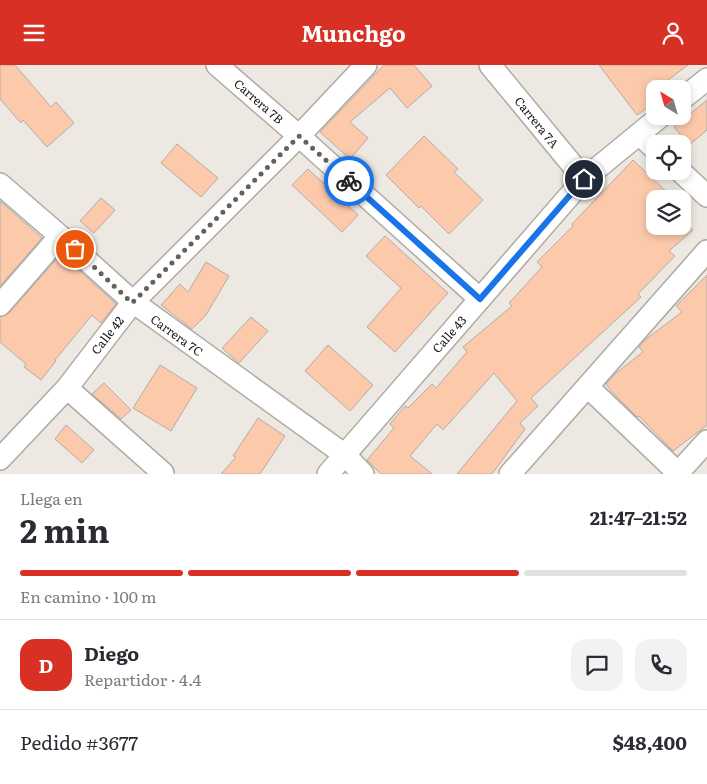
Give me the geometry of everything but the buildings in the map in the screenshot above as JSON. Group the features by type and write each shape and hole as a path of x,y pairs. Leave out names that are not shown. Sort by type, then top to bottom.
{"street":[{"name":"Carrera 7B","path":"217,65 480,299"},
{"name":"Calle 42","path":"0,459 67,388 132,303 299,136 366,65"},
{"name":"Carrera 7A","path":"490,65 584,179"},
{"path":"691,92 707,79"},
{"name":"Calle 43","path":"328,474 584,179 650,125"},
{"path":"639,134 646,141"},
{"path":"690,180 707,196"},
{"name":"Carrera 7C","path":"0,184 60,236 132,303 345,455 363,474"},
{"path":"0,305 60,236"},
{"path":"510,474 707,251"},
{"path":"588,387 678,473 707,441"},
{"path":"67,388 163,473"}],"way so far":[{"path":"75,249 132,303 299,136 349,181"}],"route":[{"path":"349,181 480,299 584,179"}]}
